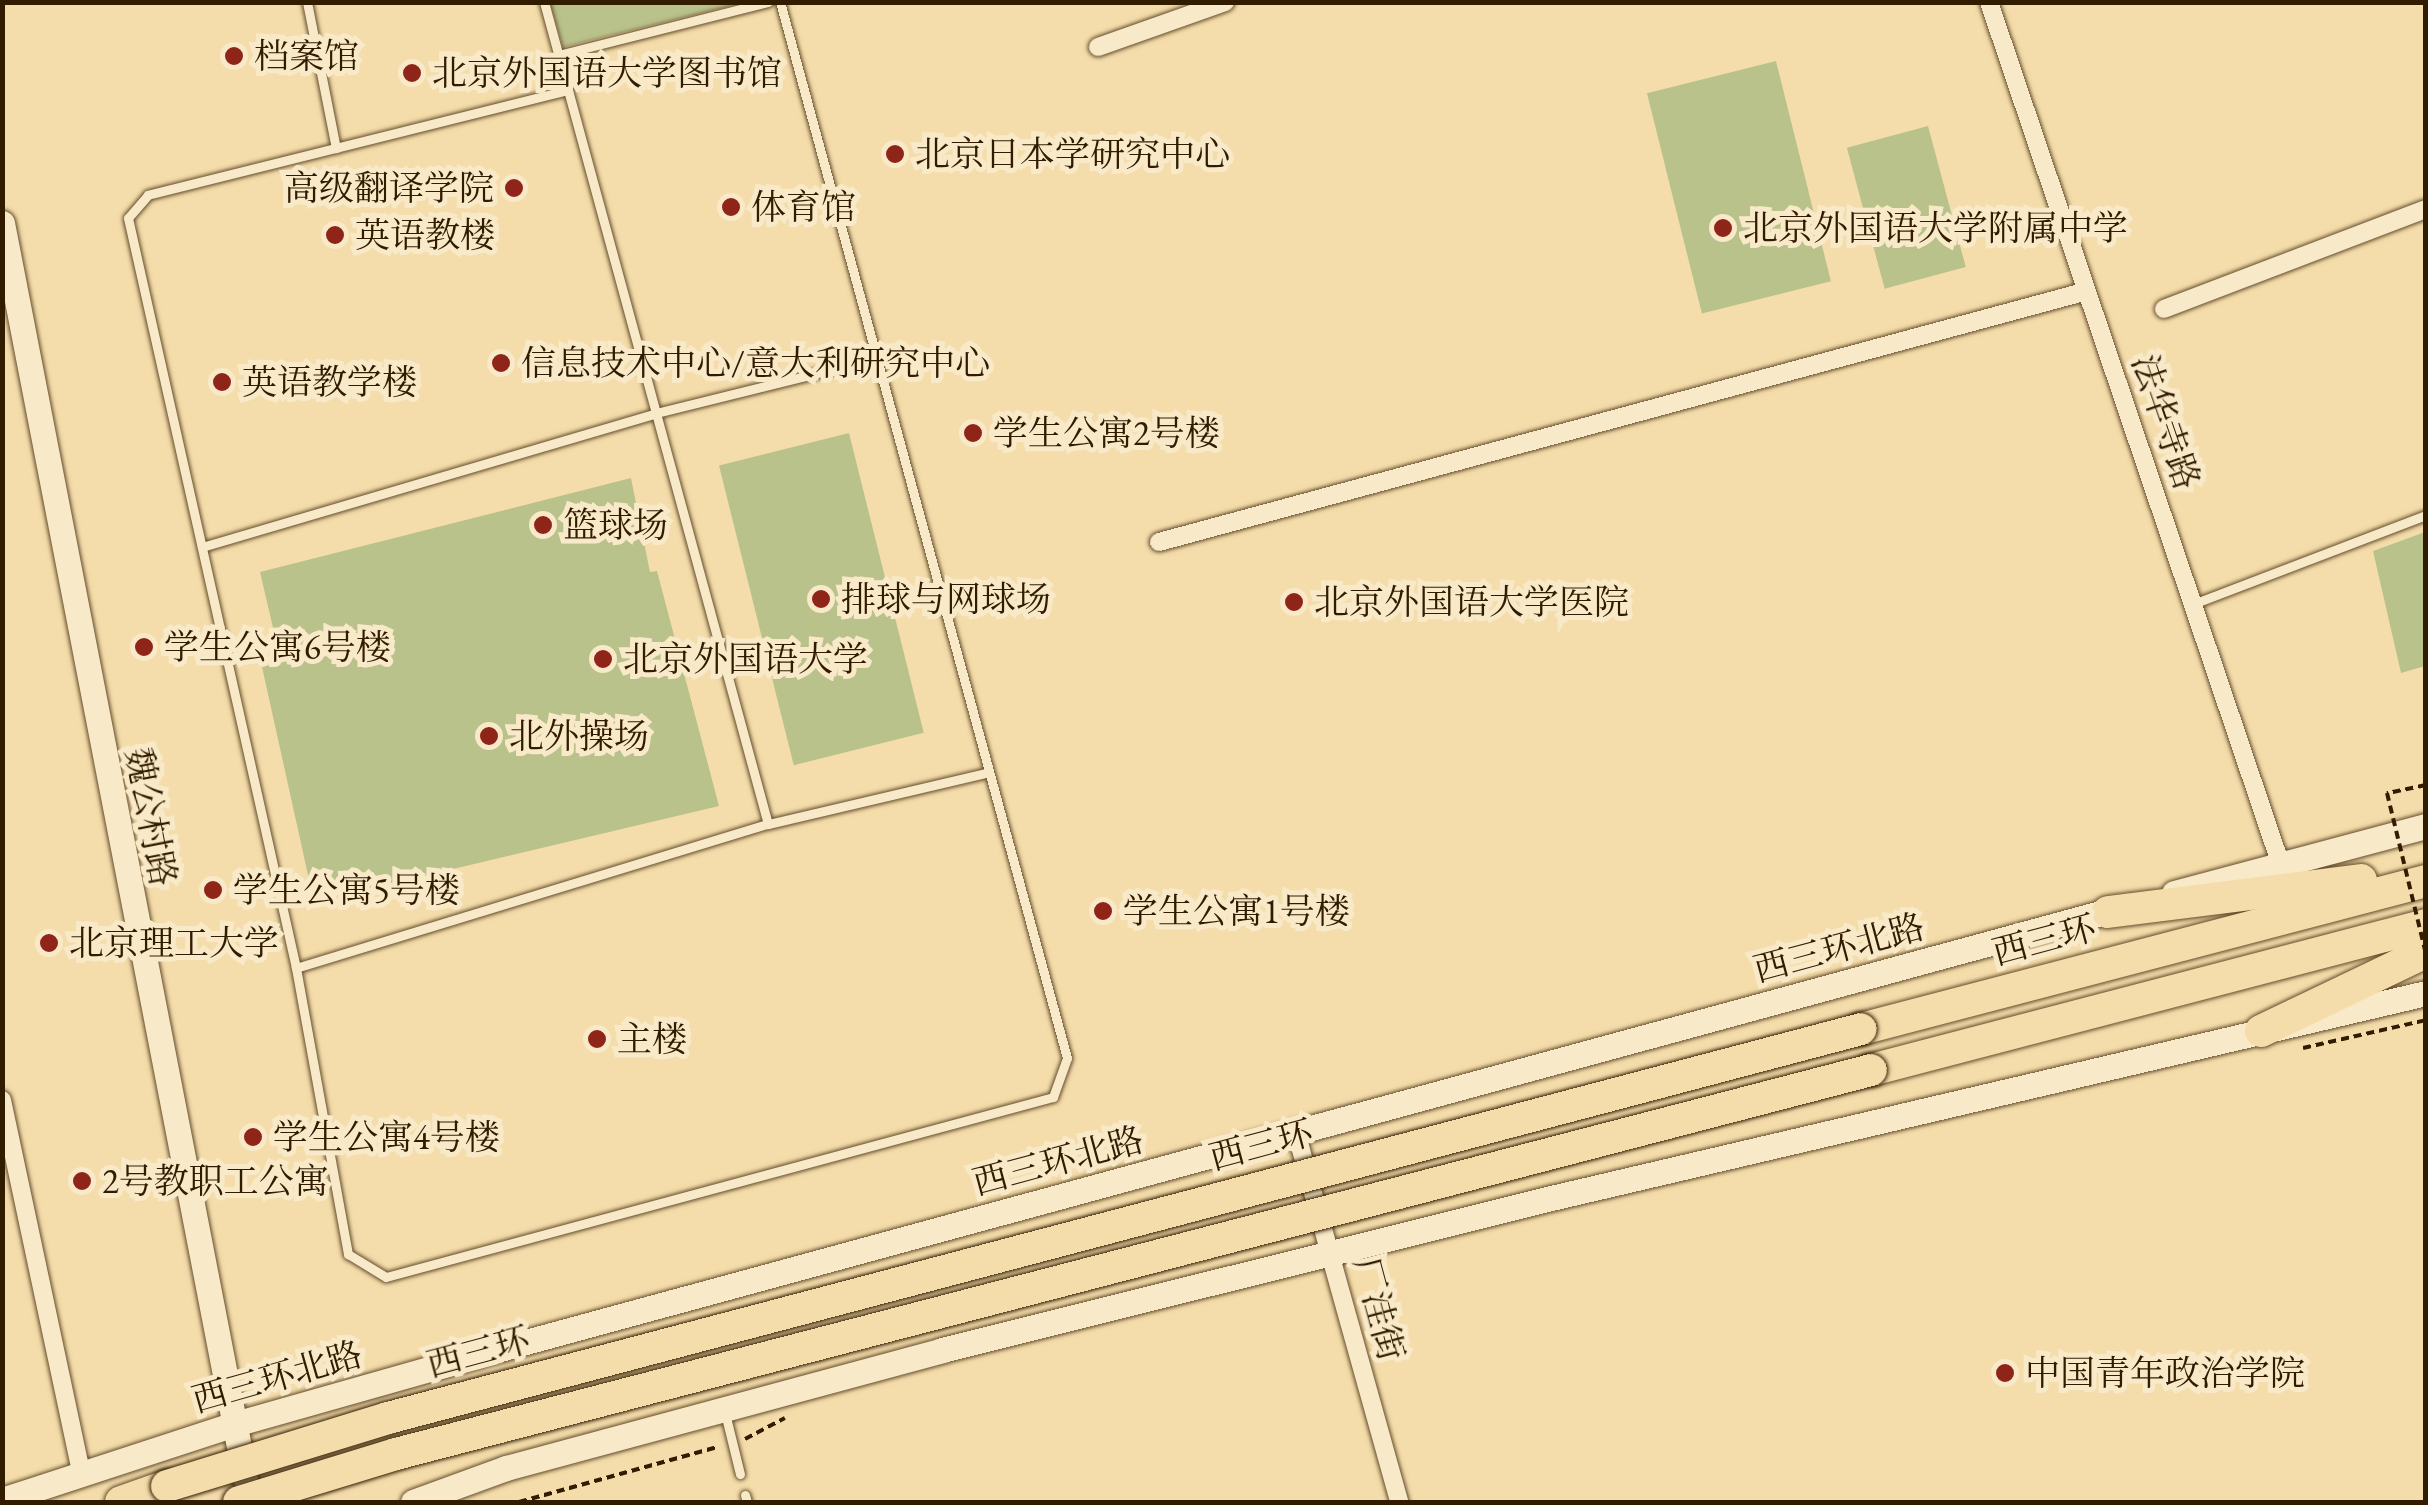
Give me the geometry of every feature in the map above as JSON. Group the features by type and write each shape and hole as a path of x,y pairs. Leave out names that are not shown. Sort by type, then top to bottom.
{"highway":[{"path":"2108,912 2426,872"},
{"name":"西三环","path":"121,1502 388,1418 2426,882"},
{"path":"238,1502 396,1454 2426,925"},
{"path":"2261,1031 2426,953"}],"street":[{"path":"1098,47 1224,2"},
{"name":"法华寺路","path":"1989,2 2280,862"},
{"path":"2164,309 2426,208"},
{"name":"魏公村路","path":"2,222 231,1425 252,1502"},
{"path":"1159,542 2087,291"},
{"name":"西三环北路","path":"2,1500 231,1425 2280,862 2426,826"},
{"path":"414,1502 506,1468 1330,1254 2426,993"},
{"path":"2,1100 81,1475"},
{"name":"厂洼街","path":"1296,1132 1398,1502"}],"lane":[{"path":"307,2 336,148"},
{"path":"544,2 768,824"},
{"path":"558,55 768,2"},
{"path":"568,90 148,195 128,218 296,968 348,1254 386,1277 1053,1096 1066,1058 780,2"},
{"path":"202,547 656,413 875,359"},
{"path":"2193,604 2426,515"},
{"path":"296,968 768,824 986,773"},
{"path":"725,1410 740,1474"}],"path":[{"path":"2426,785 2387,793 2426,953"},
{"path":"2303,1048 2426,1020"},
{"path":"519,1502 732,1443 799,1409"}],"green space":[{"path":"550,2 742,3 563,47"},
{"path":"1776,61 1831,281 1702,313 1647,93"},
{"path":"1928,126 1966,267 1885,289 1847,148"},
{"name":"排球与网球场","path":"849,433 924,733 794,765 719,465"},
{"name":"北外操场","path":"631,478 650,572 657,571 719,806 314,902 262,667 281,662 260,572"},
{"path":"2425,532 2425,666 2401,673 2373,551"}],"place":[{"name":"档案馆","path":"234,56"},
{"name":"北京外国语大学图书馆","path":"412,73"},
{"name":"北京日本学研究中心","path":"895,154"},
{"name":"高级翻译学院","path":"514,188"},
{"name":"体育馆","path":"731,207"},
{"name":"北京外国语大学附属中学","path":"1723,228"},
{"name":"英语教楼","path":"335,235"},
{"name":"信息技术中心/意大利研究中心","path":"501,363"},
{"name":"英语教学楼","path":"222,382"},
{"name":"学生公寓2号楼","path":"973,433"},
{"name":"篮球场","path":"543,525"},
{"name":"排球与网球场","path":"821,599"},
{"name":"北京外国语大学医院","path":"1294,602"},
{"name":"学生公寓6号楼","path":"144,647"},
{"name":"北京外国语大学","path":"603,659"},
{"name":"北外操场","path":"489,736"},
{"name":"学生公寓5号楼","path":"213,890"},
{"name":"学生公寓1号楼","path":"1103,911"},
{"name":"北京理工大学","path":"49,943"},
{"name":"主楼","path":"597,1039"},
{"name":"学生公寓4号楼","path":"253,1137"},
{"name":"2号教职工公寓","path":"82,1181"},
{"name":"中国青年政治学院","path":"2005,1373"}]}
